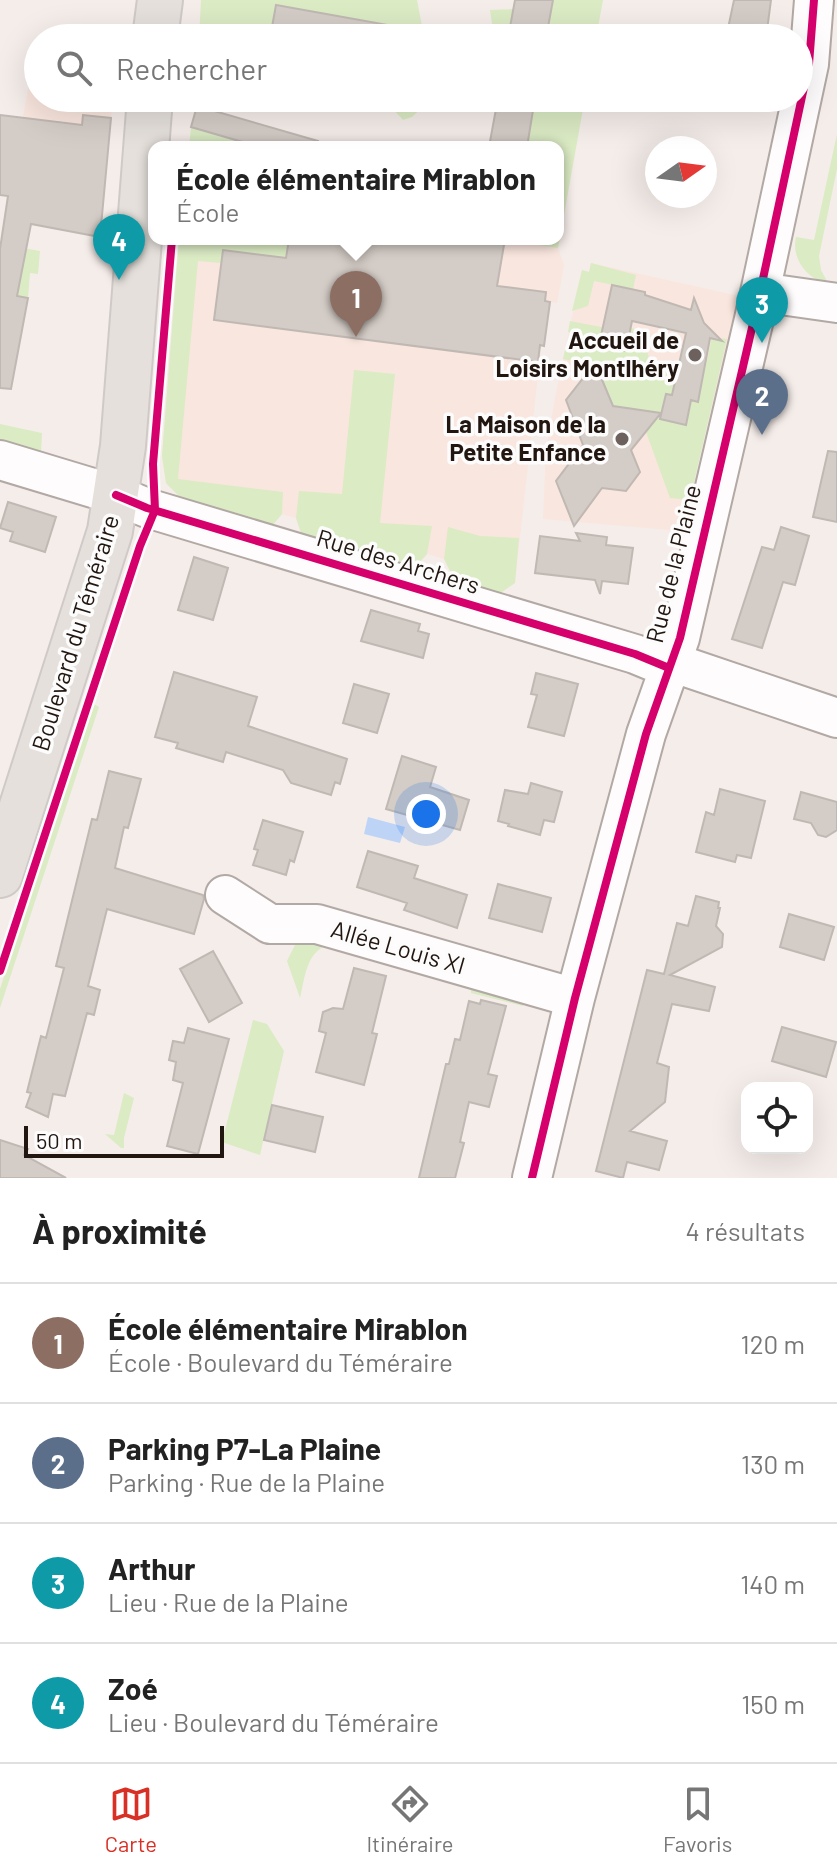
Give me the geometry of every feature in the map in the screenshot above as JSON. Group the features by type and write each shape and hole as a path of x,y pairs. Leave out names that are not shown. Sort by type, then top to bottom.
{"main road":[{"path":"157,24 160,0"},
{"name":"Boulevard du Téméraire","path":"0,875 105,551 116,495 123,446 149,112"}],"street":[{"name":"Rue de la Plaine","path":"812,24 814,0"},
{"name":"Rue de la Plaine","path":"532,1178 575,998 646,734 680,638 799,112"},
{"path":"760,292 837,303"},
{"name":"Rue des Archers","path":"0,460 116,495 147,508 635,654 669,668 686,667 837,718"},
{"name":"Rue des Archers","path":"669,668 678,688 837,739"},
{"name":"Allée Louis XI","path":"225,895 270,924 317,924 575,998"}],"shaded area":[{"path":"24,111 112,112 100,237 5,218"},
{"path":"179,245 559,245 564,265 557,303 550,302 548,312 545,311 515,583 455,581 444,559 428,554 414,568 303,539 296,518 282,514 271,527 181,498 166,483 162,456"},
{"path":"591,263 739,296 681,531 543,519 546,450 555,398 582,270 589,272"}],"green space":[{"path":"201,0 417,0 422,24 359,24 360,20 276,5 273,24 200,24"},
{"path":"553,0 603,0 599,24 549,24"},
{"path":"513,9 510,24 492,24 490,10"},
{"path":"396,112 417,112 412,117 403,120"},
{"path":"533,112 582,112 564,215 564,141 528,141"},
{"path":"191,127 239,141 190,141"},
{"path":"837,134 837,169 819,256 821,270 828,283 807,273 798,260 795,245 796,237 814,240"},
{"path":"0,244 40,251 38,274 30,273 28,298 17,296"},
{"path":"179,245 288,245 286,258 223,250 221,263 198,261 178,479 283,492 282,514 271,527 181,498 166,483 162,456"},
{"path":"591,263 636,275 633,289 594,281 588,306 572,311 582,270 589,272"},
{"path":"570,321 606,328 626,351 631,328 641,331 649,358 657,364 678,369 672,395 666,394 660,419 686,424 691,400 698,401 712,337 727,339 690,500 670,498 646,432 613,406 604,385 587,382 589,364 563,359 565,350 580,352 582,334 568,332"},
{"path":"354,370 395,374 380,523 432,526 427,554 414,568 303,539 296,518 299,491 342,494"},
{"path":"0,424 42,433 41,453 0,442"},
{"path":"448,527 480,536 519,538 515,583 499,594 455,581 444,559"},
{"path":"94,704 99,707 0,1008 0,989"},
{"path":"307,938 525,997 523,1006 471,993 471,988 328,945 315,953 311,960 300,998 287,961 297,941"},
{"path":"253,1020 267,1024 284,1051 260,1155 222,1142"},
{"path":"124,1093 134,1098 124,1148 121,1148 105,1134 114,1135"}],"water":[{"path":"368,817 405,827 400,843 364,834"}],"building":[{"path":"515,0 553,0 549,24 511,24"},
{"path":"734,0 771,0 768,24 729,24"},
{"path":"276,5 382,24 273,24"},
{"path":"195,112 218,112 318,141 239,141 191,127"},
{"path":"495,112 533,112 528,141 490,141"},
{"path":"0,115 82,125 83,115 111,118 100,237 31,224 17,296 28,298 11,389 0,388 0,249 8,196 0,195"},
{"path":"288,245 504,245 497,286 546,292 545,301 550,302 544,346 540,345 538,362 214,320 223,250 286,258"},
{"name":"Accueil de Loisirs Montlhéry","path":"612,285 645,292 645,295 691,310 694,298 704,323 722,341 710,338 698,402 691,400 686,425 660,419 666,394 672,395 686,333 632,321 626,351 599,345"},
{"name":"La Maison de la Petite Enfance","path":"595,363 613,406 661,413 631,450 640,472 626,491 602,488 574,526 556,481 583,445 566,400"},
{"path":"828,451 837,452 837,522 813,517"},
{"path":"8,502 56,517 45,552 10,541 13,532 0,528"},
{"path":"781,527 809,536 795,585 783,582 762,648 732,639 762,547 774,550"},
{"path":"576,533 607,537 606,545 633,548 628,584 602,581 600,594 595,580 535,573 540,536 580,541"},
{"path":"194,557 228,568 213,620 178,610"},
{"path":"371,610 420,624 418,631 429,634 423,658 361,641"},
{"path":"174,672 257,697 248,726 347,759 340,784 335,782 331,795 291,783 283,770 226,752 223,762 176,748 178,743 155,737"},
{"path":"536,673 578,684 564,736 528,727 537,695 531,694"},
{"path":"354,684 389,694 377,733 343,723"},
{"path":"402,756 436,767 430,787 469,800 460,830 386,809"},
{"path":"109,771 141,779 128,828 124,827 115,868 203,895 204,899 194,934 107,909 88,986 100,990 94,1015 87,1013 65,1096 53,1094 48,1117 26,1107 31,1093 27,1092 41,1036 46,1038 64,968 56,966 92,819 97,820"},
{"path":"531,783 562,792 554,822 544,820 540,835 498,821 505,790 528,794"},
{"path":"720,789 765,801 751,858 737,855 735,862 696,852 706,812 714,815"},
{"path":"801,792 837,802 837,830 826,837 818,835 811,823 794,819"},
{"path":"263,820 303,832 294,862 290,860 286,875 253,865 258,850 254,849"},
{"path":"368,851 418,866 414,878 467,895 457,928 404,910 407,903 357,887"},
{"path":"498,884 551,898 542,932 489,918"},
{"path":"696,896 719,902 716,926 723,934 722,947 670,975 715,987 709,1011 672,1004 657,1063 669,1067 665,1102 630,1131 667,1141 659,1170 627,1162 623,1178 596,1171 647,970 664,974 677,923 688,926"},
{"path":"789,914 834,927 824,960 780,947"},
{"path":"213,951 242,1003 209,1022 180,969"},
{"path":"354,968 386,976 372,1033 377,1034 364,1085 316,1072 326,1033 319,1031 323,1012 333,1008 343,1009"},
{"path":"481,1000 506,1006 488,1074 497,1076 489,1107 469,1102 460,1142 464,1143 455,1178 419,1178 446,1064 449,1064 455,1039 460,1040 469,1001 480,1004"},
{"path":"782,1027 836,1042 826,1077 772,1061"},
{"path":"188,1028 229,1039 198,1154 167,1146 183,1083 173,1080 176,1062 169,1060 173,1041 184,1043"},
{"path":"272,1105 323,1117 315,1152 264,1140"},
{"path":"0,1140 28,1149 24,1155 66,1178 0,1178"}],"cycle path":[{"path":"812,24 814,0"},
{"path":"532,1178 575,998 646,734 680,638 799,112"},
{"path":"0,971 140,546 155,510 153,464 171,245"},
{"path":"116,495 147,508 635,654 669,668"}],"place":[{"name":"Zoé","path":"119,280"},
{"name":"École élémentaire Mirablon","path":"356,337"},
{"name":"Arthur","path":"762,343"},
{"name":"Accueil de Loisirs Montlhéry","path":"695,355"},
{"name":"Parking P7-La Plaine","path":"762,435"},
{"name":"La Maison de la Petite Enfance","path":"622,439"}]}
